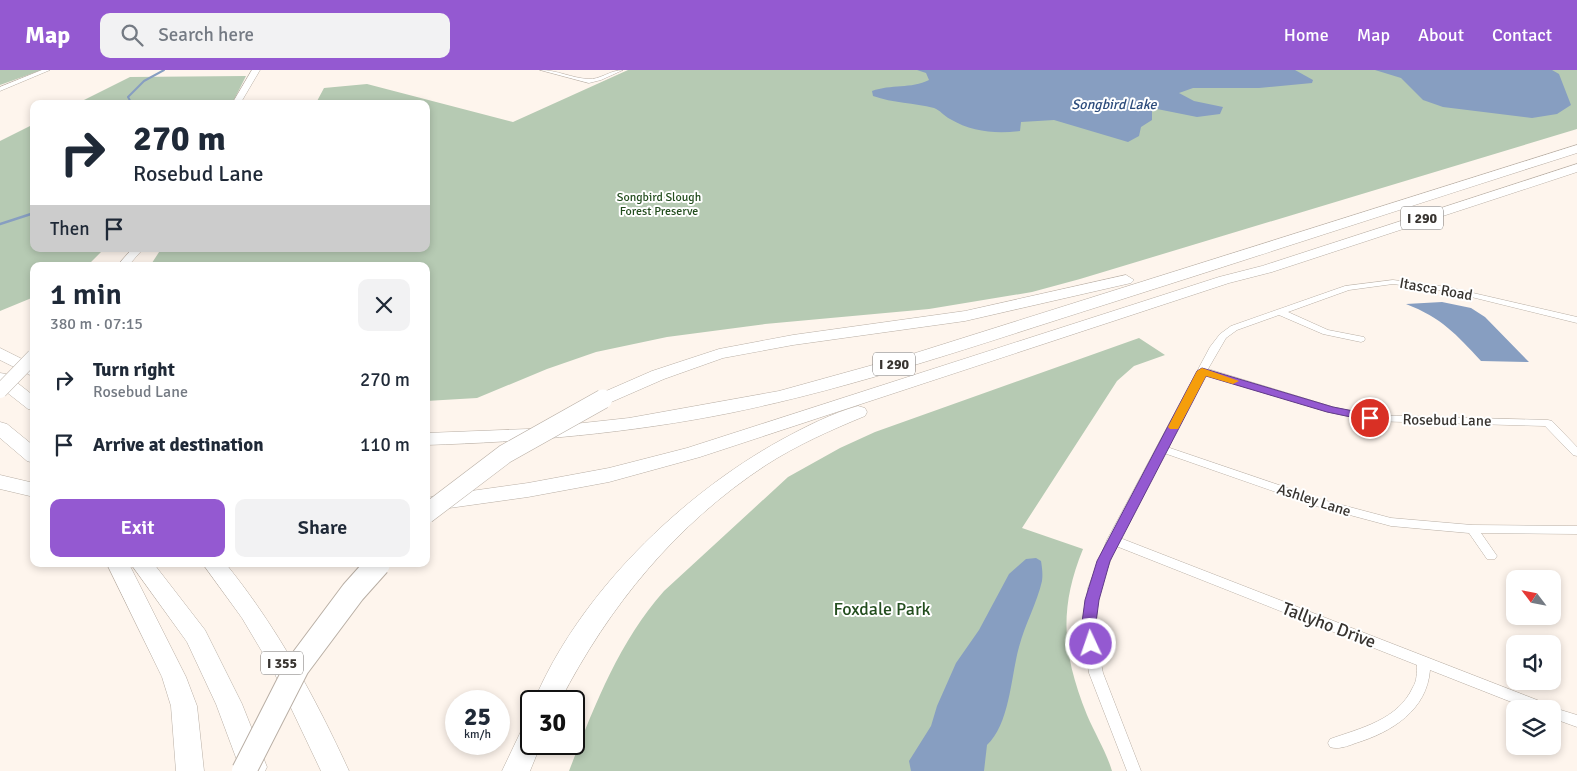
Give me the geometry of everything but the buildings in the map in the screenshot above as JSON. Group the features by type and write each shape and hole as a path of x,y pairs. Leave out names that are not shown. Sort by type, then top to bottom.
{"highway":[{"name":"I 290","path":"430,438 546,432 651,422 776,397 830,384 1227,261 1347,221 1577,149"},
{"name":"I 290","path":"430,503 528,490 609,475 693,453 1224,280 1267,269 1577,168"},
{"path":"430,511 505,454 603,399 658,375 718,354 793,340 965,316 1116,283 1347,221"},
{"path":"552,690 565,663 605,604 646,554 688,512 768,454 850,415 1206,293 1267,269"},
{"path":"0,353 30,370"},
{"path":"0,378 30,401"},
{"path":"0,428 30,454"},
{"path":"0,482 30,489"},
{"path":"120,567 158,643 179,692 188,729 190,771"},
{"path":"144,567 197,637 230,704 254,771"},
{"name":"I 355","path":"216,567 260,625 314,722 335,771"},
{"path":"244,771 297,667 353,592 375,567"},
{"path":"516,771 523,755"}],"street":[{"path":"0,89 47,70"},
{"path":"238,100 256,70"},
{"path":"543,70 590,81 600,79 620,70"},
{"path":"126,262 135,252"},
{"name":"Itasca Road","path":"1134,771 1096,673 1088,630 1094,588 1103,561 1202,371 1223,336 1234,328 1348,288 1393,282 1447,289 1577,320"},
{"path":"1280,312 1326,332 1361,339"},
{"path":"0,391 30,360"},
{"name":"Rosebud Lane","path":"1202,371 1331,410 1370,418 1548,423 1577,453"},
{"name":"Ashley Lane","path":"1162,449 1364,516 1391,522 1472,530 1577,530"},
{"path":"1472,530 1491,556"},
{"name":"Tallyho Drive","path":"1114,540 1522,700"},
{"path":"1334,743 1364,736 1396,719 1419,691 1424,662"},
{"path":"1561,715 1577,721"}],"green space":[{"path":"0,70 42,70 0,85"},
{"name":"Songbird Slough Forest Preserve","path":"628,70 1577,70 1577,129 1080,279 1032,292 929,309 765,324 667,337 596,352 547,369 477,398 430,401 430,262 153,262 159,252 430,252 430,100 513,122"},
{"path":"246,76 234,100 84,100 130,77"},
{"name":"Songbird Slough Forest Preserve","path":"367,84 428,100 318,100 324,88"},
{"path":"30,126 30,252 101,252 91,262 30,262 30,299 0,311 0,141"},
{"name":"Foxdale Park","path":"1139,338 1165,355 1134,366 1117,381 1022,528 1083,549 1075,571 1067,613 1069,652 1079,693 1112,771 569,771 575,755 585,755 585,731 620,654 633,632 664,591 788,477 840,448 875,432"}],"water":[{"name":"Songbird Lake","path":"917,70 1295,70 1313,80 1312,83 1259,88 1193,88 1179,93 1194,101 1223,107 1220,114 1197,117 1152,108 1152,120 1141,127 1139,136 1128,142 1054,120 1021,122 1020,131 984,131 958,123 934,108 873,96 872,91 879,89 915,85 929,80 926,73"},
{"path":"1375,70 1552,70 1559,74 1571,105 1557,114 1532,118 1443,107 1423,100 1401,78"},
{"path":"1442,302 1471,308 1485,317 1529,362 1481,361 1439,321 1419,309 1406,304"},
{"path":"1036,558 1041,561 1042,581 1019,647 1009,699 1001,725 987,745 984,771 911,771 909,761 931,726 937,706 956,663 979,630 1009,574 1026,559"}],"waterway":[{"path":"130,100 128,97 144,81 164,70"},
{"path":"0,224 30,214"}],"slow traffic":[{"path":"1174,427 1202,371 1233,381"}],"route":[{"path":"1091,644 1088,630 1092,600 1103,561 1202,371 1331,410 1370,418"}]}
